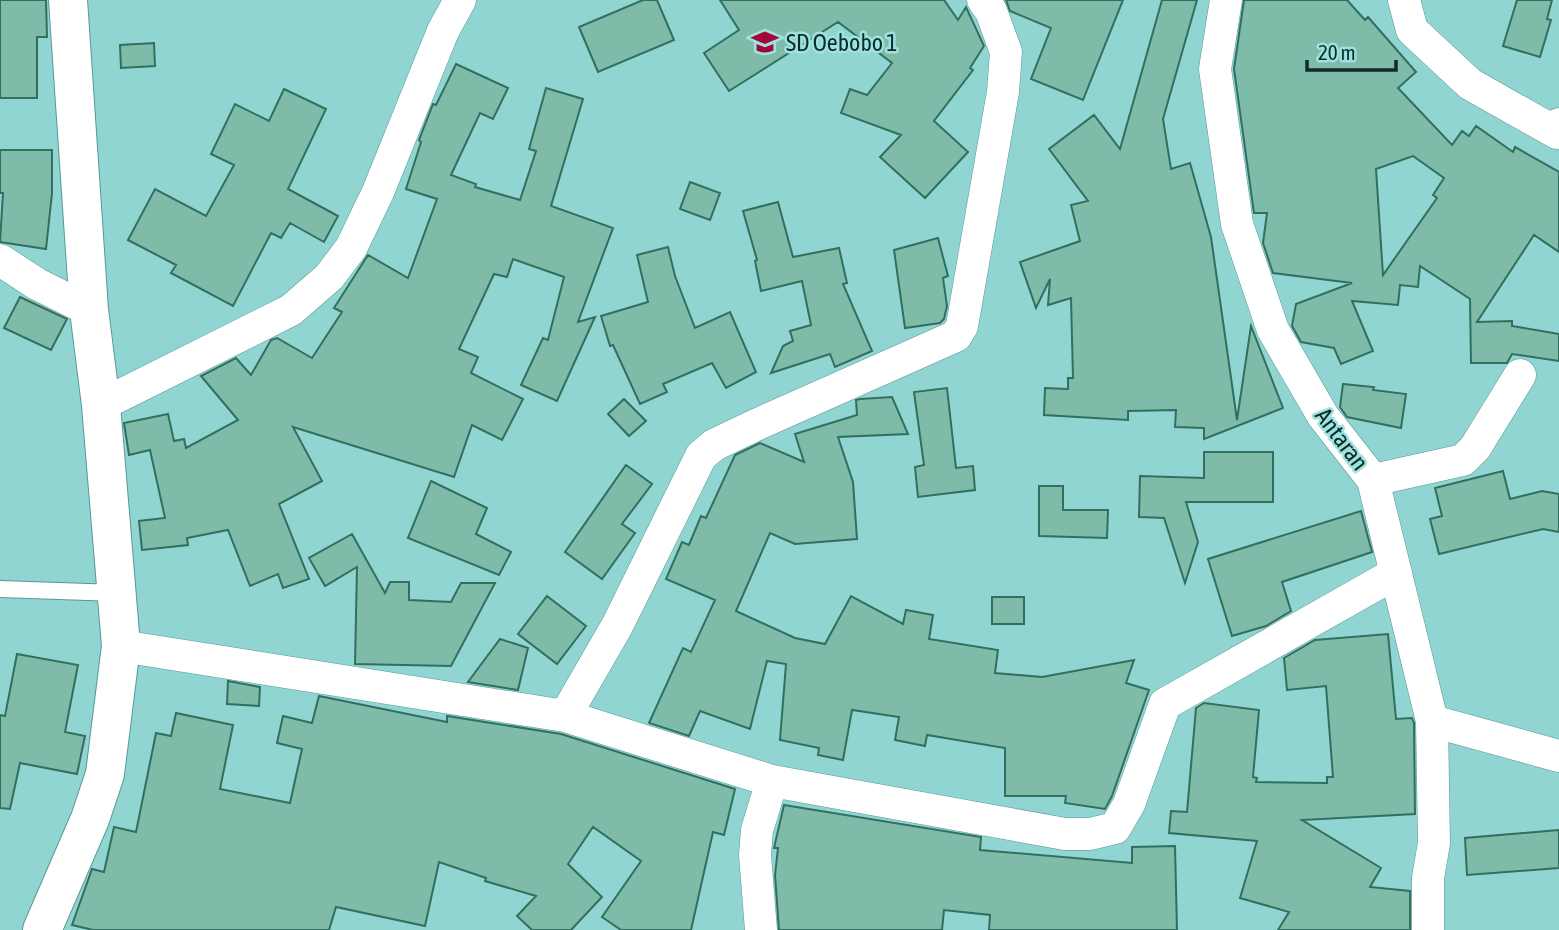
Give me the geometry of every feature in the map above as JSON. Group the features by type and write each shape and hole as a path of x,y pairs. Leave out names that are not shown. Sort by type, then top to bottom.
{"street":[{"path":"42,930 90,819 105,774 121,646 101,405 89,310 68,0"},
{"path":"101,405 291,310 329,277 351,248 378,192 443,31 460,0"},
{"name":"Antaran","path":"1226,0 1215,69 1237,224 1273,330 1323,416 1373,480 1432,721 1434,843 1428,878 1428,930"},
{"path":"1404,0 1412,30 1471,84 1558,131"},
{"path":"565,716 617,625 701,456 715,445 758,424 956,336 962,326 1003,92 1006,52 991,4"},
{"path":"0,260 37,284 89,310"},
{"path":"1373,480 1463,460 1475,448 1520,375"},
{"path":"121,646 565,716 772,781 1065,834 1090,834 1115,828 1129,804 1165,704 1396,573"},
{"path":"1432,721 1559,756"},
{"path":"761,930 755,855 757,831 772,781"}],"lane":[{"path":"0,589 117,593"}],"building":[{"path":"0,0 46,0 47,37 37,37 37,98 0,98"},
{"path":"643,0 657,0 674,40 598,72 579,27"},
{"path":"720,0 944,0 958,20 966,7 984,46 970,68 973,70 934,121 968,152 925,198 880,157 901,135 841,113 850,89 867,95 892,63 838,22 729,91 704,53 739,30"},
{"path":"1006,0 1123,0 1083,100 1031,79 1051,28 1010,11"},
{"path":"1162,0 1197,0 1163,119 1171,169 1190,163 1211,237 1237,420 1251,326 1283,408 1204,439 1204,428 1175,427 1176,410 1128,411 1128,420 1044,415 1045,388 1068,389 1068,378 1073,378 1071,298 1048,305 1050,279 1036,308 1020,262 1080,241 1071,205 1088,201 1049,149 1094,115 1120,149"},
{"path":"1244,0 1347,0 1365,20 1368,17 1416,72 1398,88 1452,145 1462,131 1469,136 1476,126 1513,152 1515,147 1559,172 1559,252 1534,235 1477,322 1512,321 1512,326 1559,334 1559,361 1512,354 1507,363 1471,363 1470,299 1420,266 1418,287 1400,285 1398,305 1352,301 1373,351 1341,364 1334,348 1301,342 1292,326 1296,304 1352,283 1273,273 1263,243 1267,213 1254,213 1234,69","holes":["1413,156 1444,178 1433,195 1437,198 1383,275 1376,169"]},
{"path":"1517,0 1552,0 1547,19 1551,20 1540,57 1503,46"},
{"path":"154,43 155,66 121,68 120,45"},
{"path":"456,64 508,88 493,119 480,113 451,175 476,184 475,187 520,200 536,151 529,149 546,88 583,99 551,206 613,228 578,322 595,317 557,401 521,385 543,338 548,340 564,277 513,259 507,277 494,274 459,349 478,357 471,373 523,399 502,440 472,425 454,477 293,427 322,481 279,504 309,579 283,588 278,574 250,586 228,530 187,538 188,545 142,550 139,521 165,518 150,450 129,455 124,423 168,414 174,441 184,439 186,448 238,420 201,376 236,358 251,375 271,340 277,338 312,358 342,312 334,308 368,255 408,278 437,199 406,189 421,142 419,140 433,104 436,105"},
{"path":"284,89 326,109 288,189 338,216 324,242 290,223 281,238 271,233 233,306 171,273 176,265 128,240 155,189 206,216 234,165 211,154 235,104 269,121"},
{"path":"0,150 52,150 52,193 46,249 0,242 3,193 0,193"},
{"path":"690,182 720,193 710,220 680,209"},
{"path":"778,202 793,257 839,248 847,283 843,284 872,351 835,367 830,354 771,373 783,346 793,341 790,331 811,325 802,281 761,291 755,261 757,260 743,211"},
{"path":"938,238 948,276 943,278 947,306 944,319 940,323 905,328 894,250"},
{"path":"668,247 675,276 695,328 730,312 756,372 726,388 712,363 663,384 667,392 640,404 613,345 610,346 601,316 648,302 637,255"},
{"path":"20,297 67,319 51,350 4,328"},
{"path":"1343,384 1406,394 1401,428 1347,417 1340,407"},
{"path":"947,388 956,468 973,466 975,490 918,497 915,467 924,465 914,392"},
{"path":"892,397 908,434 838,437 853,482 857,539 795,544 770,533 736,611 795,638 825,644 851,596 903,624 906,610 933,615 929,639 998,650 995,673 1042,677 1134,660 1126,683 1149,690 1105,809 1065,803 1066,796 1005,796 1005,748 927,735 925,746 895,740 899,717 852,710 843,760 818,755 819,748 780,740 786,664 767,661 750,729 700,711 689,736 649,723 683,648 691,652 715,600 666,579 682,542 689,545 701,516 706,518 735,455 760,443 804,462 795,434 857,415 856,400"},
{"path":"624,399 646,421 629,436 608,414"},
{"path":"1204,452 1273,452 1273,502 1186,502 1198,542 1185,583 1164,518 1139,517 1140,476 1204,478"},
{"path":"626,465 652,484 622,524 635,533 602,579 565,552"},
{"path":"1503,471 1510,499 1542,491 1559,494 1559,532 1543,529 1439,554 1430,519 1442,516 1435,488"},
{"path":"431,481 487,508 476,534 511,552 499,575 408,538"},
{"path":"1039,486 1063,486 1063,510 1108,510 1107,538 1039,536"},
{"path":"1361,511 1372,552 1282,582 1291,611 1266,626 1232,636 1208,559"},
{"path":"352,534 385,593 390,582 409,582 409,600 451,602 461,583 495,583 451,666 355,664 357,567 325,586 309,558"},
{"path":"547,596 586,626 557,664 518,634"},
{"path":"992,597 1024,597 1024,624 992,624"},
{"path":"1388,634 1396,719 1412,718 1414,723 1415,814 1302,820 1381,868 1370,887 1410,891 1410,930 1278,930 1289,912 1240,898 1257,841 1169,833 1171,811 1187,812 1196,708 1204,703 1259,710 1253,777 1257,778 1256,782 1327,783 1327,777 1333,777 1326,686 1287,690 1284,658 1315,640"},
{"path":"500,639 528,648 518,690 468,682"},
{"path":"17,654 78,665 65,732 85,736 77,774 20,763 10,809 0,808 0,715 5,716"},
{"path":"228,681 260,687 259,706 227,704"},
{"path":"319,696 447,722 447,716 561,734 735,789 724,835 713,832 691,930 621,930 602,917 641,861 593,827 568,864 602,897 571,930 532,930 517,916 536,896 485,881 486,878 439,862 425,926 336,907 329,930 93,930 72,925 92,869 104,872 114,827 136,832 156,733 171,736 176,713 233,725 220,789 290,803 302,749 277,743 283,716 312,723"},
{"path":"784,805 981,837 980,850 1132,863 1132,847 1175,846 1177,930 989,930 990,915 944,910 942,930 779,930 775,875 778,848 774,848"},
{"path":"1559,830 1559,868 1467,875 1465,838"}],"place":[{"name":"SD Oebobo 1","path":"765,42"}]}
